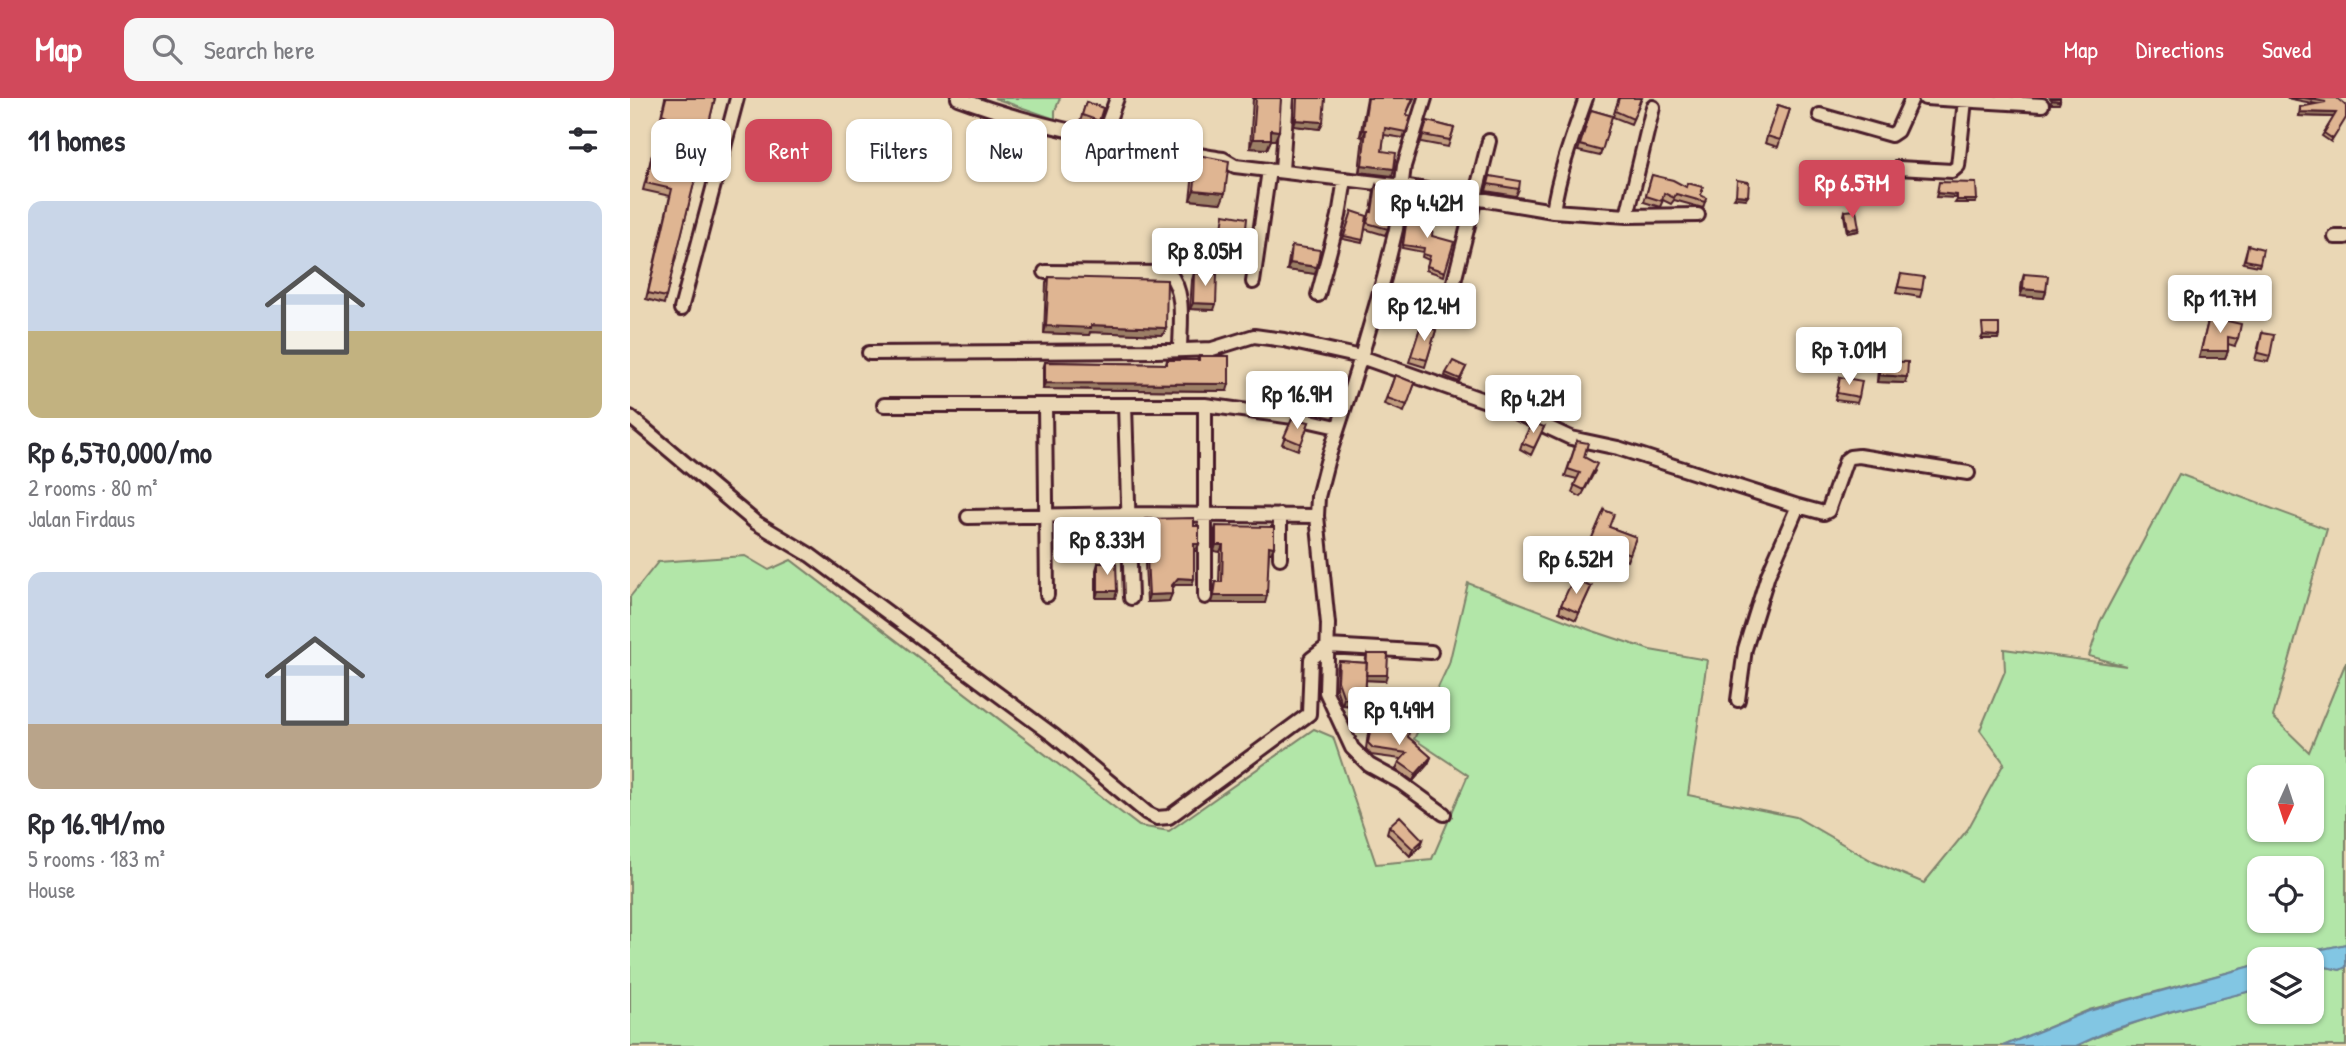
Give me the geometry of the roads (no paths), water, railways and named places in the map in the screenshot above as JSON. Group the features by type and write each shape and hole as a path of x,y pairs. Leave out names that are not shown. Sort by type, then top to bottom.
{"street":[{"path":"681,309 737,98"},
{"path":"958,98 1061,129"},
{"path":"1109,119 1117,98"},
{"path":"1253,282 1287,98"},
{"path":"1425,98 1404,166 1387,265 1362,357 1323,475 1317,516 1327,601 1326,692 1352,748 1369,765 1400,782 1444,814"},
{"path":"1553,211 1564,161 1586,98"},
{"path":"1820,115 1891,135 1897,131 1912,98"},
{"path":"1925,98 2042,106"},
{"path":"1898,169 1952,171 1958,166 1965,100"},
{"path":"1628,216 1653,107"},
{"path":"1447,310 1489,141"},
{"path":"1203,156 1223,159 1235,166 1402,186 1553,211 1628,216 1698,215"},
{"path":"1318,295 1339,216 1345,179"},
{"path":"1045,272 1169,273 1177,283 1180,293 1180,350"},
{"path":"869,353 1212,349 1254,335 1362,357 1506,408 1571,438 1618,448 1824,513 1828,511 1846,460 1850,457 1859,456 1968,473"},
{"path":"884,405 1205,405 1293,417 1337,427"},
{"path":"1045,405 1047,595"},
{"path":"1125,405 1131,598"},
{"path":"1205,405 1205,597"},
{"path":"630,417 755,522 810,555 1053,735 1147,813 1157,818 1169,817 1308,714 1311,659 1328,646 1431,652"},
{"path":"1738,700 1745,649 1768,575 1798,506"},
{"path":"968,517 1129,514 1317,516"},
{"path":"1280,515 1280,558"}],"water":[{"path":"2346,944 2346,967 2340,970 2324,968 2324,949"},
{"path":"2247,967 2247,992 2111,1030 2076,1046 2003,1046 2089,1011"}]}
